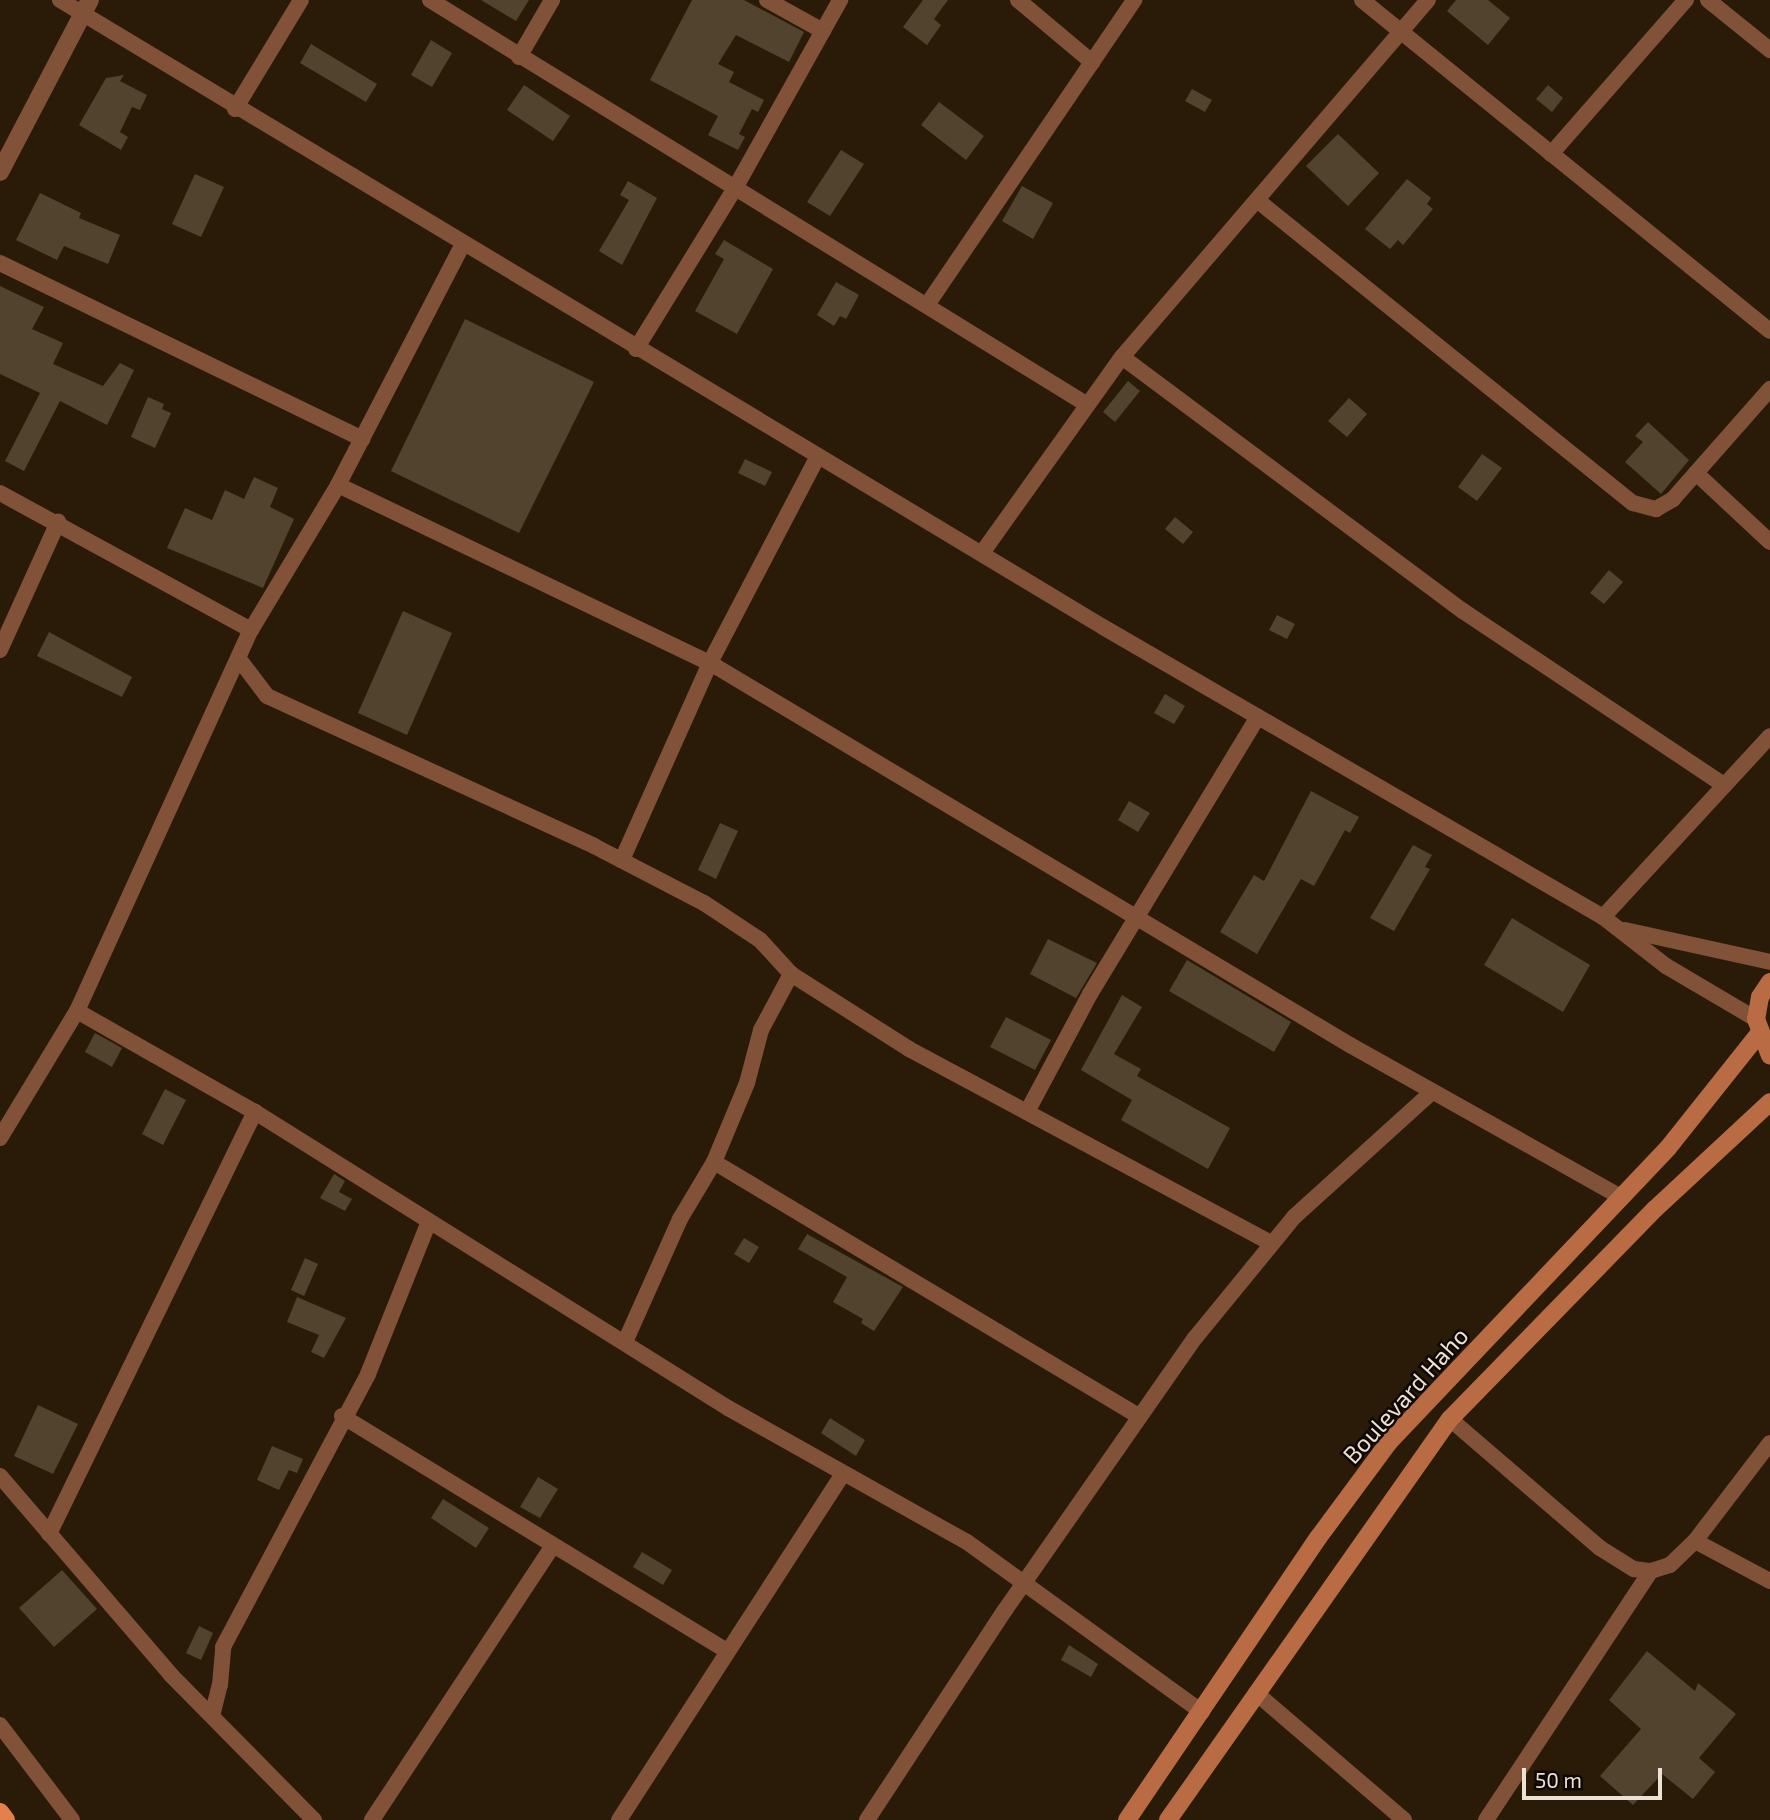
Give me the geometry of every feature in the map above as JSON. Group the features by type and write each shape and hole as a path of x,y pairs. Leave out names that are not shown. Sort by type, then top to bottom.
{"main road":[{"name":"Boulevard Haho","path":"1127,1820 1318,1538 1389,1443 1706,1106 1757,1027 1760,997 1770,982"},
{"path":"1757,1027 1770,1055"},
{"name":"Boulevard Haho","path":"1168,1820 1450,1419 1655,1209 1770,1102"},
{"path":"0,1812 6,1820"}],"street":[{"path":"60,0 86,6 235,109 1258,717 1603,917 1666,966 1757,1027"},
{"path":"235,109 301,0"},
{"path":"430,0 734,190 1086,404"},
{"path":"519,57 552,0"},
{"path":"767,0 823,32"},
{"path":"636,349 734,190 840,0"},
{"path":"1018,0 1092,62"},
{"path":"927,305 1134,0"},
{"path":"1362,0 1770,331"},
{"path":"982,553 1122,357 1428,0"},
{"path":"1551,154 1686,0"},
{"path":"1708,0 1770,50"},
{"path":"0,172 86,6"},
{"path":"1257,200 1633,503 1656,509 1673,499 1770,389"},
{"path":"0,1138 77,1011 251,630 338,485 463,244"},
{"path":"0,263 362,439"},
{"path":"1122,357 1463,611 1724,785"},
{"path":"622,860 710,663 818,456"},
{"path":"1696,473 1770,542"},
{"path":"338,485 710,663 1432,1092 1622,1197"},
{"path":"0,493 58,522 251,630"},
{"path":"0,650 58,522"},
{"path":"239,659 249,678 267,696 622,860 732,918 760,940 791,974 909,1049 1271,1244"},
{"path":"1027,1112 1138,916 1258,717"},
{"path":"1603,917 1770,736"},
{"path":"1623,930 1770,962"},
{"path":"625,1342 680,1219 714,1162 747,1083 761,1031 791,974"},
{"path":"77,1011 254,1112 428,1224 1026,1581 1202,1712"},
{"path":"867,1820 1026,1581 1195,1338 1271,1244 1338,1173 1432,1092"},
{"path":"50,1534 254,1112"},
{"path":"714,1162 1140,1417"},
{"path":"212,1716 220,1685 223,1647 342,1416 368,1374 428,1224"},
{"path":"342,1416 727,1651"},
{"path":"1450,1419 1600,1548 1634,1569 1651,1571 1670,1565 1695,1541 1770,1443"},
{"path":"619,1820 843,1474"},
{"path":"0,1476 212,1716 314,1820"},
{"path":"1695,1541 1770,1581"},
{"path":"372,1820 553,1545"},
{"path":"1486,1820 1651,1571"},
{"path":"1256,1693 1404,1820"},
{"path":"0,1726 72,1820"}],"building":[{"path":"481,0 529,0 516,21"},
{"path":"692,0 744,0 804,32 789,62 736,35 718,64 734,72 729,82 764,100 758,112 752,109 739,134 745,137 738,150 708,135 718,116 650,80"},
{"path":"923,0 948,0 934,19 941,25 927,45 903,27"},
{"path":"1456,0 1488,0 1510,18 1488,45 1447,11"},
{"path":"431,40 452,53 432,87 411,75"},
{"path":"311,44 377,84 366,102 300,63"},
{"path":"124,75 120,81 147,95 140,110 132,107 120,132 128,137 121,150 79,125 106,78"},
{"path":"524,85 570,116 553,141 507,110"},
{"path":"1548,85 1563,98 1552,112 1536,99"},
{"path":"1192,89 1212,100 1205,112 1185,101"},
{"path":"939,102 984,136 966,160 921,125"},
{"path":"1338,134 1379,173 1348,206 1306,166"},
{"path":"841,150 864,164 830,216 807,202"},
{"path":"195,174 224,187 201,237 172,224"},
{"path":"1407,179 1431,198 1427,204 1433,209 1403,245 1398,240 1390,249 1365,229"},
{"path":"628,181 657,198 622,265 599,251 629,200 620,195"},
{"path":"1022,186 1053,203 1033,239 1002,221"},
{"path":"40,193 81,213 79,218 120,235 108,264 64,246 57,260 16,240"},
{"path":"724,240 773,269 737,334 695,311 724,259 715,254"},
{"path":"836,282 859,295 846,319 840,316 834,326 817,315"},
{"path":"0,286 44,307 32,329 63,343 53,364 103,386 120,363 134,370 107,425 60,401 24,471 5,461 40,393 0,374"},
{"path":"465,319 594,382 519,533 391,471"},
{"path":"1128,381 1140,391 1115,422 1103,412"},
{"path":"148,397 164,404 162,409 171,413 155,448 131,437"},
{"path":"1349,398 1367,414 1347,437 1328,421"},
{"path":"1648,422 1689,460 1661,494 1625,462 1643,442 1635,436"},
{"path":"1482,454 1502,468 1477,501 1458,487"},
{"path":"745,459 772,472 765,486 738,473"},
{"path":"254,477 278,488 270,507 294,519 263,588 167,548 185,508 212,520 225,490 244,499"},
{"path":"1175,517 1193,532 1183,544 1165,529"},
{"path":"1609,570 1623,582 1604,604 1590,593"},
{"path":"403,611 452,633 407,735 358,713"},
{"path":"1277,615 1295,624 1287,639 1269,630"},
{"path":"49,632 132,677 122,697 37,656"},
{"path":"1165,694 1185,706 1174,724 1154,713"},
{"path":"1311,791 1359,817 1350,833 1345,830 1314,886 1301,879 1257,954 1220,932 1254,875 1264,881"},
{"path":"1129,801 1150,813 1138,832 1118,820"},
{"path":"720,823 738,831 716,879 698,870"},
{"path":"1413,845 1432,855 1425,867 1430,869 1394,931 1370,918"},
{"path":"1512,918 1590,965 1563,1012 1484,965"},
{"path":"1048,939 1097,963 1076,998 1030,974"},
{"path":"1187,960 1291,1022 1274,1052 1169,991"},
{"path":"1122,995 1142,1007 1114,1054 1141,1069 1137,1076 1230,1128 1208,1169 1121,1120 1132,1100 1081,1070"},
{"path":"1006,1017 1051,1040 1035,1070 990,1047"},
{"path":"95,1033 122,1048 112,1067 85,1052"},
{"path":"165,1089 186,1100 163,1145 142,1134"},
{"path":"334,1174 345,1181 339,1192 352,1199 345,1211 320,1198"},
{"path":"807,1234 903,1287 874,1331 861,1323 863,1319 833,1302 847,1277 798,1249"},
{"path":"744,1238 759,1247 749,1263 734,1254"},
{"path":"305,1258 318,1264 304,1296 291,1290"},
{"path":"297,1297 346,1318 324,1358 311,1352 319,1335 287,1322"},
{"path":"38,1405 78,1424 53,1474 14,1456"},
{"path":"830,1418 865,1440 856,1456 821,1433"},
{"path":"272,1446 303,1459 297,1473 289,1470 279,1490 257,1480"},
{"path":"538,1477 558,1489 540,1518 520,1507"},
{"path":"443,1499 489,1528 476,1548 431,1518"},
{"path":"642,1552 672,1570 663,1585 633,1567"},
{"path":"62,1570 97,1609 54,1647 19,1608"},
{"path":"199,1626 213,1633 201,1660 186,1653"},
{"path":"1069,1645 1098,1664 1091,1677 1061,1660"},
{"path":"1647,1651 1695,1691 1698,1683 1736,1714 1699,1758 1715,1772 1693,1799 1662,1774 1633,1805 1600,1776 1641,1729 1609,1700"}]}
